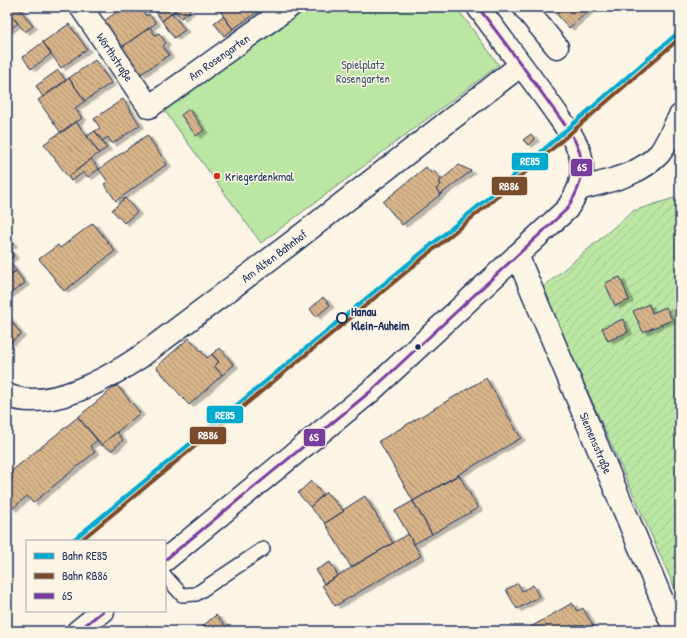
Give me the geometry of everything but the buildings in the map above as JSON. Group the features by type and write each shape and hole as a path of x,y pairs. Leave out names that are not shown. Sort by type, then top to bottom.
{"street":[{"name":"Wörthstraße","path":"81,7 149,107"},
{"name":"Am Rosengarten","path":"149,107 289,7"},
{"path":"166,559 371,391 567,209 579,189 582,178 581,157 578,149 566,128 478,7"},
{"path":"524,7 557,48"},
{"name":"Am Alten Bahnhof","path":"7,395 20,399 36,400 56,397 80,390 101,381 122,369 284,249 521,65"},
{"path":"579,189 621,178 641,169 660,153 680,116"},
{"name":"Siemensstraße","path":"517,255 675,631"},
{"path":"78,631 102,612"}],"lane":[{"path":"166,577 182,596 196,594 263,549"}],"green space":[{"name":"Spielplatz Rosengarten","path":"310,7 456,7 499,65 261,243 164,110"},
{"path":"680,196 680,600 542,288 633,211"}],"rail line":[{"name":"RE85","path":"73,540 488,198 680,31"},
{"name":"RB86","path":"81,540 491,202 680,38"}],"transit line":[{"name":"6S","path":"166,559 371,391 567,209 571,203 577,191 582,172 581,158 576,143 563,122 478,7"},
{"name":"6S","path":"78,631 102,612"}],"place":[{"name":"Kriegerdenkmal","path":"217,176"},
{"name":"Hanau Klein-Auheim","path":"342,318"}]}
